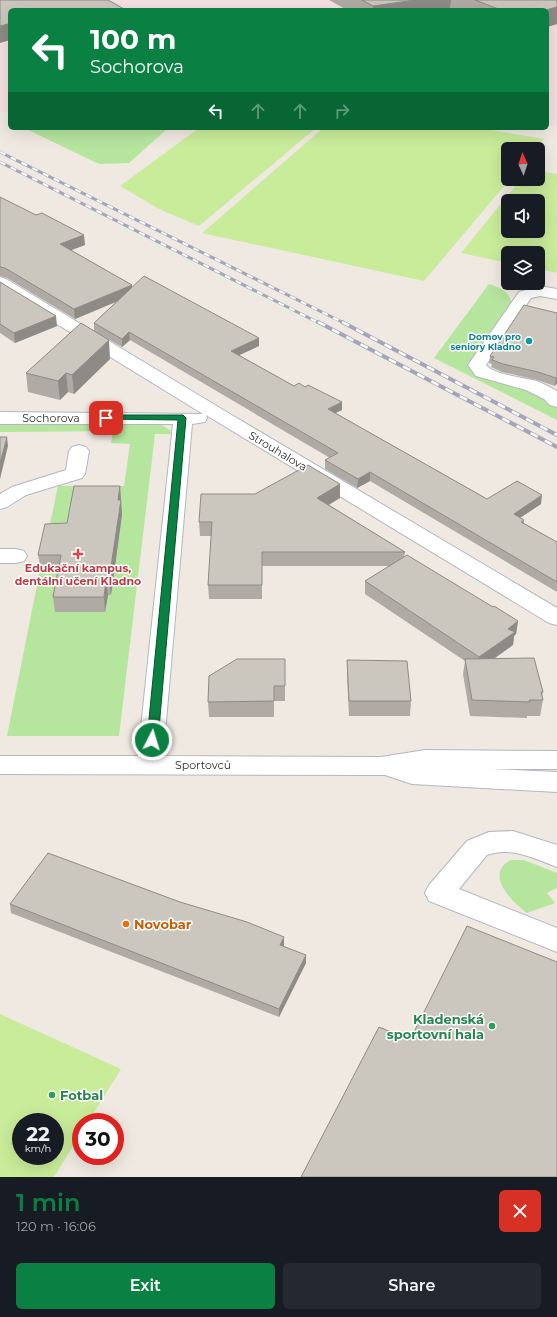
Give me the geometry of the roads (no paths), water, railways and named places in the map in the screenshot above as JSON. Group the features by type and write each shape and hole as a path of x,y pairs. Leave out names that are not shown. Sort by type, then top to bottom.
{"street":[{"name":"Strouhalova","path":"0,282 223,418 557,618"},
{"path":"556,399 550,394 539,389 482,372 477,365 525,295 540,291 557,294"},
{"name":"Sochorova","path":"0,418 223,418"},
{"path":"150,765 183,418"},
{"path":"0,502 19,492 75,474 79,451"},
{"name":"Sportovců","path":"0,765 381,766 425,759 557,760"},
{"name":"Sportovců","path":"381,766 412,774 557,782"},
{"path":"557,856 513,841 489,843 477,848 439,893 557,940"}],"railway":[{"path":"0,152 342,322"},
{"path":"0,162 319,323"},
{"path":"318,322 557,447"},
{"path":"342,322 557,435"}],"place":[{"name":"Domov pro seniory Kladno","path":"529,341"},
{"name":"Edukační kampus, dentální učení Kladno","path":"78,554"},
{"name":"Novobar","path":"126,924"},
{"name":"Kladenská sportovní hala","path":"492,1026"},
{"name":"Fotbal","path":"52,1095"}]}
